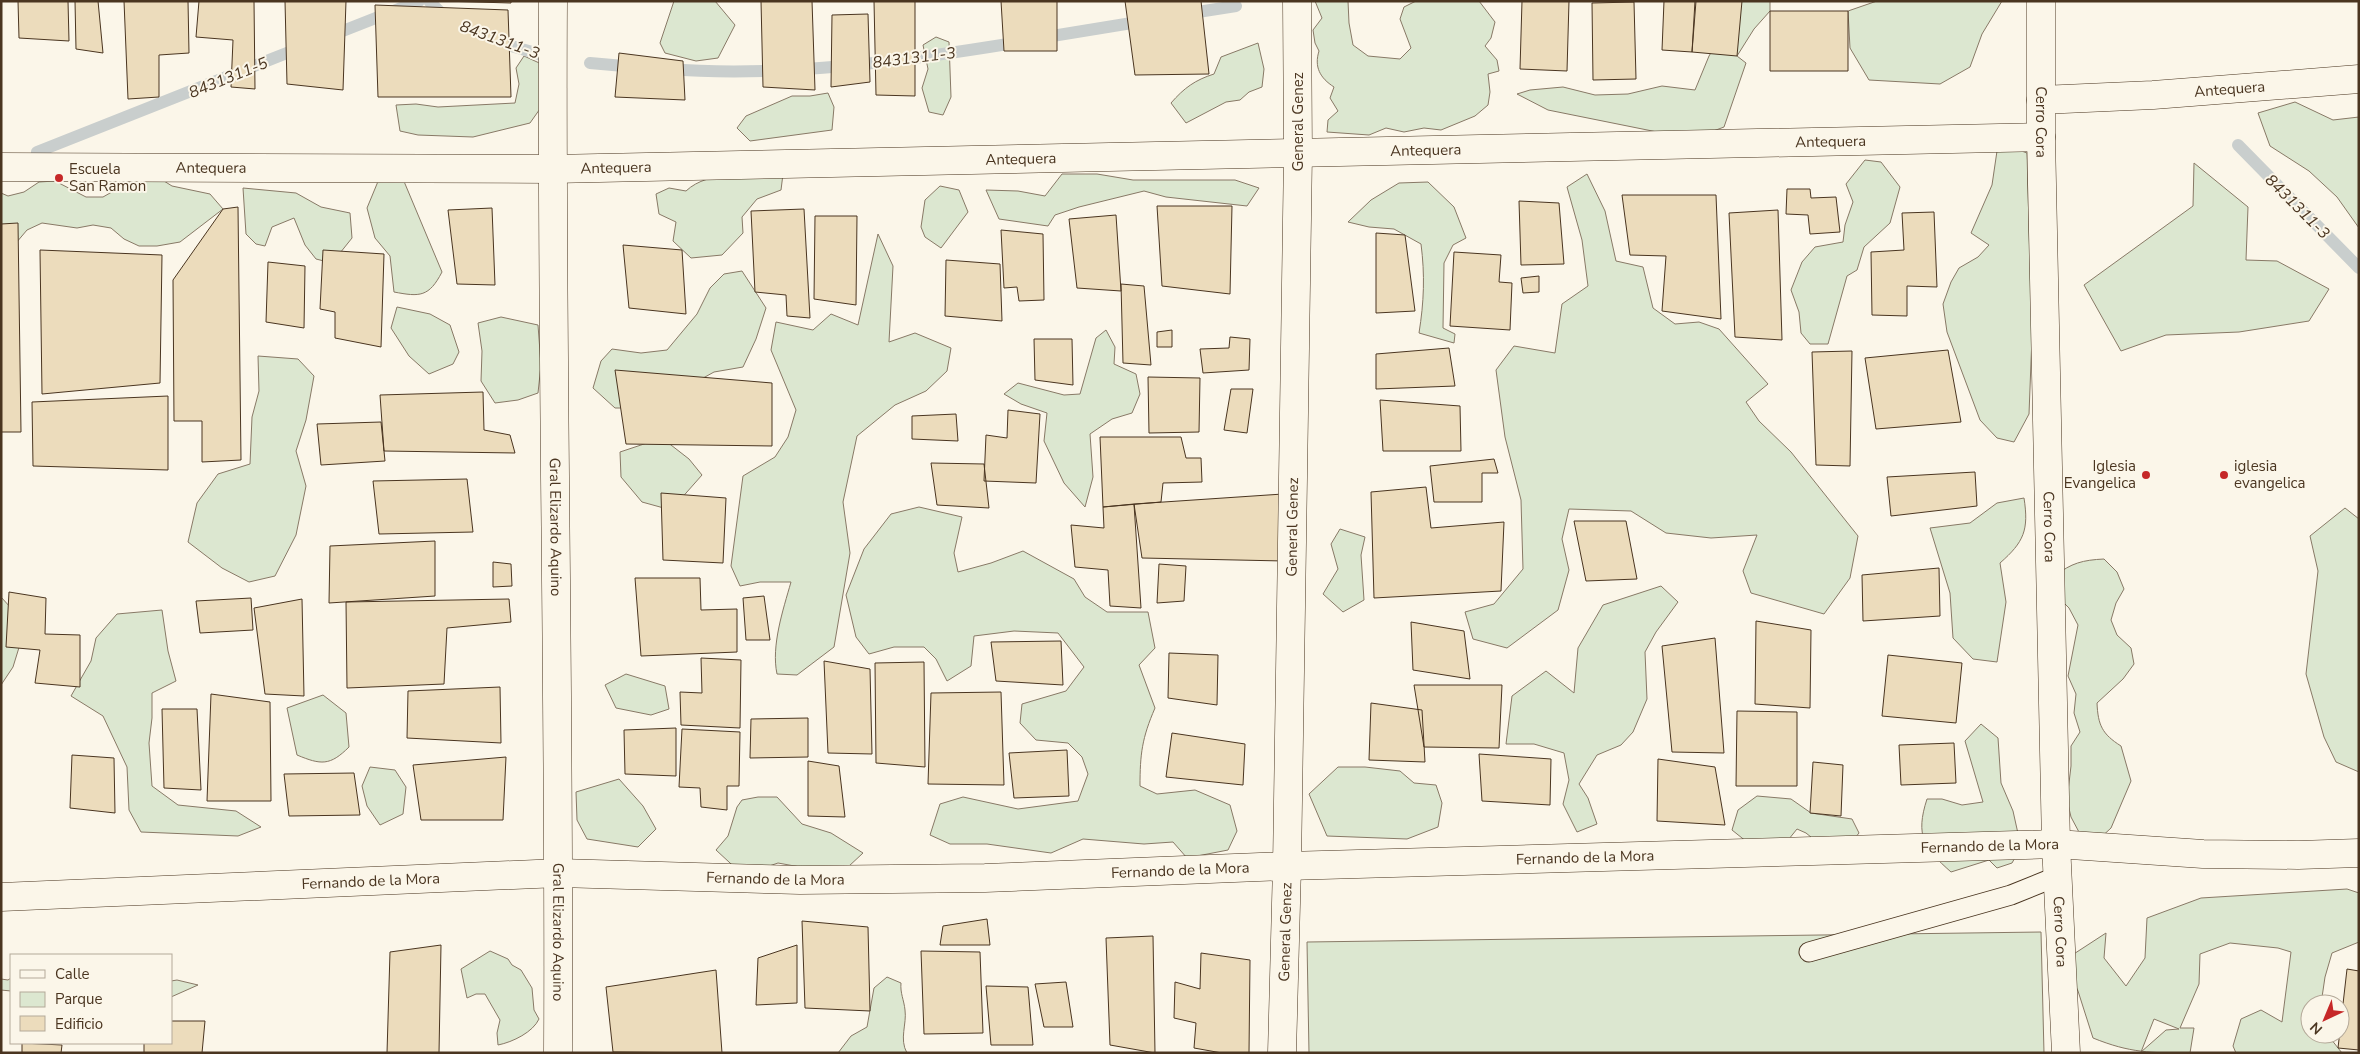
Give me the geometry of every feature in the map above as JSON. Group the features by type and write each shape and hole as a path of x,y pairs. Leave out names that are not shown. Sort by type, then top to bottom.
{"street":[{"name":"Gral Elizardo Aquino","path":"553,1 552,169 559,872 558,1053"},
{"name":"General Genez","path":"1282,1053 1287,866 1298,154 1296,1"},
{"name":"Cerro Cora","path":"2041,1 2041,137 2056,844 2066,1053"},
{"name":"Antequera","path":"2041,100 2172,94 2359,80"},
{"name":"Antequera","path":"1,167 552,169 2041,137"},
{"name":"Fernando de la Mora","path":"1,897 559,872 829,880 984,878 1287,866 2056,844 2202,854 2298,855 2359,853"}],"lane":[{"path":"1810,952 2011,895 2058,876"}],"green space":[{"path":"674,1 715,1 735,25 718,58 696,61 665,53 660,43"},
{"path":"1315,1 1348,1 1353,45 1368,56 1400,59 1411,48 1400,19 1404,7 1416,1 1479,1 1495,22 1491,38 1485,46 1497,60 1499,71 1488,74 1490,92 1488,105 1475,116 1441,130 1424,128 1404,132 1386,128 1369,135 1327,132 1328,120 1338,111 1330,98 1334,87 1319,72 1317,62 1319,51 1315,43 1313,30 1322,18"},
{"path":"1742,1 1770,1 1770,11 1754,29 1737,56 1746,63 1724,127 1692,139 1548,110 1517,94 1530,90 1563,87 1595,95 1628,94 1662,86 1695,90 1709,56"},
{"path":"1877,1 2002,1 1982,34 1970,67 1940,84 1869,80 1850,48 1848,11"},
{"path":"936,37 949,42 951,97 943,115 929,112 922,88 928,69 923,45"},
{"path":"1258,43 1264,69 1262,87 1249,92 1240,100 1226,102 1186,123 1171,103 1190,85 1214,74 1221,57"},
{"path":"524,56 548,67 542,106 530,123 473,137 418,135 400,131 396,105 416,104 438,107 515,103 519,84 516,68"},
{"path":"828,93 834,107 832,130 750,141 737,128 746,116 792,96"},
{"path":"2295,102 2333,120 2359,117 2359,228 2337,197 2309,171 2270,146 2258,113"},
{"path":"2008,146 2027,153 2032,336 2029,414 2014,442 1997,438 1980,420 1947,332 1943,304 1951,282 1959,268 1978,257 1989,245 1971,233 1992,185 1997,151"},
{"path":"1865,160 1881,162 1900,187 1890,223 1864,247 1857,270 1847,276 1828,344 1810,344 1801,333 1799,312 1791,290 1802,262 1815,247 1843,242 1845,225 1853,202 1846,184"},
{"path":"2194,163 2248,207 2246,260 2277,261 2329,289 2309,321 2239,332 2166,335 2121,351 2084,285 2193,206"},
{"path":"783,174 781,190 757,199 742,217 743,233 722,255 691,258 673,241 676,222 659,214 656,194 669,188 686,191 707,179 719,176"},
{"path":"1062,174 1097,174 1133,180 1235,180 1259,188 1247,206 1166,197 1144,191 1055,215 1048,226 999,219 986,190 1018,191 1045,196"},
{"path":"1587,174 1605,211 1616,261 1643,267 1653,308 1675,324 1699,322 1719,329 1768,384 1746,402 1759,421 1791,452 1858,536 1850,578 1824,614 1751,593 1743,571 1757,535 1711,538 1666,533 1631,511 1569,509 1562,539 1569,570 1558,610 1507,648 1473,639 1465,612 1494,604 1523,569 1521,500 1505,437 1496,370 1514,346 1555,353 1562,304 1588,286 1582,240 1567,187"},
{"path":"156,176 172,186 210,194 223,209 180,242 157,246 139,246 124,239 111,228 93,225 77,228 42,223 27,230 16,243 1,246 1,193 8,196 24,192 39,182 55,181 86,197 103,197 133,180"},
{"path":"379,179 403,179 442,272 428,291 417,294 394,292 390,256 375,238 367,208"},
{"path":"1428,182 1454,207 1466,238 1453,245 1444,263 1443,328 1455,334 1454,343 1419,333 1423,288 1421,244 1394,229 1369,227 1348,222 1371,200 1399,183"},
{"path":"940,186 959,190 968,212 941,248 925,237 921,227 925,200"},
{"path":"243,188 296,193 321,207 350,213 352,238 332,263 316,259 305,245 294,218 272,227 265,246 256,244 246,234"},
{"path":"878,234 893,266 889,342 915,333 951,348 947,371 926,391 895,405 857,436 843,502 850,553 834,647 797,675 777,674 777,640 781,616 791,582 760,582 740,586 731,566 743,476 775,457 788,437 796,410 771,350 776,322 813,330 831,314 858,325"},
{"path":"742,271 766,308 756,339 743,367 714,372 649,408 615,408 593,388 601,361 612,349 641,353 667,350 697,314 710,288 724,274"},
{"path":"397,307 430,314 450,325 459,352 453,364 429,374 409,356 391,328"},
{"path":"501,317 538,325 541,365 538,393 518,400 495,403 481,381 482,351 478,323"},
{"path":"1106,330 1115,347 1114,364 1136,374 1140,394 1132,413 1112,419 1090,434 1093,477 1085,507 1064,483 1044,441 1047,413 1021,404 1004,394 1018,383 1064,395 1080,394 1096,338"},
{"path":"258,356 298,359 314,376 306,420 296,451 306,486 296,535 275,576 249,582 222,568 188,542 197,503 218,474 250,464 252,417 259,391"},
{"path":"662,438 689,459 702,475 671,510 642,502 621,477 620,452"},
{"path":"2024,498 2026,519 2023,535 2015,548 2000,563 2006,602 1997,662 1973,659 1953,638 1950,593 1930,528 1970,523 1997,503"},
{"path":"919,507 962,517 954,553 958,572 991,563 1023,551 1074,579 1085,597 1107,612 1148,612 1155,648 1139,665 1155,708 1147,728 1143,746 1140,786 1157,794 1195,790 1230,805 1237,831 1228,850 1187,858 1173,842 1144,844 1083,839 1051,853 987,844 950,844 930,835 940,804 963,797 1018,809 1078,801 1088,774 1082,757 1068,743 1036,740 1020,723 1022,704 1066,691 1084,667 1058,633 1014,631 974,636 971,666 947,681 936,659 924,647 894,647 869,654 856,637 846,595 864,549 891,514"},
{"path":"2345,508 2359,519 2359,772 2336,762 2324,737 2306,674 2318,571 2310,536"},
{"path":"1340,529 1365,537 1361,555 1364,600 1343,612 1323,594 1338,569 1331,544"},
{"path":"2104,559 2117,572 2124,589 2116,603 2111,620 2117,635 2131,648 2134,664 2123,679 2097,703 2098,717 2102,728 2109,737 2121,746 2131,781 2111,828 2097,841 2080,834 2071,817 2067,800 2071,746 2080,732 2074,713 2076,694 2068,676 2078,625 2069,608 2056,595 2055,576 2066,568 2078,563"},
{"path":"1661,586 1678,602 1656,632 1645,652 1647,699 1633,732 1621,745 1597,755 1579,784 1588,798 1597,824 1577,832 1563,804 1569,780 1564,753 1534,744 1506,744 1512,696 1546,671 1574,693 1578,648 1603,605"},
{"path":"1,597 11,608 21,641 13,667 1,685"},
{"path":"162,610 168,651 176,681 152,693 149,743 152,786 178,805 236,811 261,827 238,836 141,832 129,810 127,767 103,716 71,696 91,661 96,638 117,614"},
{"path":"626,674 665,686 669,709 651,715 616,708 605,685"},
{"path":"323,695 346,713 349,747 331,761 319,762 297,755 287,708"},
{"path":"1981,724 1998,738 2001,783 2013,811 2021,847 2012,863 1997,868 1989,860 1951,872 1934,856 1924,840 1922,832 1923,812 1927,799 1942,799 1962,805 1983,802 1965,741"},
{"path":"370,767 395,770 406,787 403,814 380,825 367,806 362,786"},
{"path":"1338,767 1365,767 1400,771 1414,783 1436,785 1442,803 1438,827 1407,839 1327,836 1309,794"},
{"path":"619,779 643,806 656,829 638,847 587,839 577,820 576,792"},
{"path":"1757,796 1791,799 1811,813 1852,819 1859,833 1850,844 1828,851 1806,833 1797,829 1776,855 1752,846 1732,830 1738,810"},
{"path":"758,797 777,797 802,824 831,833 863,853 848,867 811,869 778,863 743,875 716,850 728,836 737,807 742,800"},
{"path":"2347,889 2359,893 2359,942 2332,953 2322,994 2300,994 2300,1044 2335,1044 2342,1053 2236,1053 2233,1046 2241,1019 2261,1010 2282,1022 2291,952 2278,948 2230,943 2200,954 2199,984 2180,1028 2194,1028 2190,1053 2142,1051 2166,1030 2179,1029 2154,1019 2141,1051 2118,1047 2093,1038 2078,991 2063,961 2106,933 2104,958 2126,986 2145,958 2147,918 2201,898"},
{"path":"2041,932 2044,1053 1309,1053 1307,942"},
{"path":"490,951 508,959 512,965 521,970 532,988 534,1010 539,1019 522,1036 498,1045 497,1033 500,1020 485,994 476,994 467,998 461,969"},
{"path":"887,977 901,983 905,1015 903,1037 907,1053 838,1053 851,1036 867,1027 874,988"},
{"path":"1,979 10,979 10,991 1,990"},
{"path":"177,980 198,985 172,997 172,981"}],"building":[{"path":"18,1 68,1 69,41 19,38"},
{"path":"75,1 98,1 103,53 76,49"},
{"path":"124,1 188,1 189,53 159,55 159,97 128,99"},
{"path":"199,1 254,1 255,89 231,87 233,40 196,37"},
{"path":"285,1 346,1 343,90 287,84"},
{"path":"441,1 511,1 511,3"},
{"path":"761,1 812,1 815,90 763,87"},
{"path":"874,1 915,1 915,96 876,95"},
{"path":"1001,1 1057,1 1057,51 1004,51"},
{"path":"1125,1 1201,1 1209,74 1135,75"},
{"path":"1522,1 1569,1 1567,71 1520,69"},
{"path":"1664,1 1695,1 1692,52 1662,50"},
{"path":"1696,1 1742,1 1737,56 1692,52"},
{"path":"1634,2 1636,79 1593,80 1592,3"},
{"path":"375,5 508,10 511,97 378,97"},
{"path":"1770,11 1848,11 1848,71 1770,71"},
{"path":"868,14 870,82 831,87 832,15"},
{"path":"619,53 683,61 685,100 615,97"},
{"path":"1787,189 1810,189 1811,198 1836,197 1840,232 1810,234 1808,215 1786,214"},
{"path":"1622,195 1716,195 1721,319 1662,311 1666,256 1630,255"},
{"path":"1519,201 1559,203 1564,264 1521,265"},
{"path":"1157,206 1232,206 1230,294 1162,286"},
{"path":"238,207 241,460 202,462 202,421 174,421 173,280 223,209"},
{"path":"492,208 495,285 457,284 448,210"},
{"path":"804,209 810,318 787,316 786,295 755,292 751,211"},
{"path":"1778,210 1782,340 1735,337 1729,213"},
{"path":"1934,212 1937,287 1907,286 1907,316 1872,315 1871,252 1904,250 1902,213"},
{"path":"1116,215 1121,291 1077,288 1069,219"},
{"path":"815,216 857,216 856,305 814,299"},
{"path":"18,223 21,432 1,432 1,224"},
{"path":"1001,230 1043,234 1044,300 1019,301 1017,287 1004,288"},
{"path":"1376,233 1405,235 1415,311 1376,313"},
{"path":"623,245 682,250 686,314 629,308"},
{"path":"40,250 162,255 160,383 42,394"},
{"path":"323,250 384,254 381,347 335,338 335,312 320,309"},
{"path":"1454,252 1501,255 1499,282 1512,283 1510,330 1450,326"},
{"path":"946,260 1000,264 1002,321 945,316"},
{"path":"268,262 305,266 304,328 266,322"},
{"path":"1539,276 1539,292 1523,293 1521,278"},
{"path":"1121,284 1144,286 1151,365 1123,363"},
{"path":"1172,330 1172,347 1157,347 1157,332"},
{"path":"1230,337 1250,339 1249,370 1203,373 1200,349 1229,348"},
{"path":"1034,339 1072,339 1073,385 1035,380"},
{"path":"1449,348 1455,386 1376,389 1376,354"},
{"path":"1948,350 1961,422 1876,429 1865,358"},
{"path":"1852,351 1850,466 1816,465 1812,352"},
{"path":"615,370 772,383 772,446 626,444"},
{"path":"1148,377 1200,378 1199,432 1149,433"},
{"path":"1231,389 1253,389 1247,433 1224,430"},
{"path":"483,392 484,430 510,435 515,453 384,451 380,395"},
{"path":"168,396 168,470 33,466 32,402"},
{"path":"1380,400 1460,406 1461,451 1383,451"},
{"path":"1008,410 1040,414 1036,483 984,481 986,435 1007,438"},
{"path":"956,414 958,441 912,439 912,416"},
{"path":"381,422 385,461 321,465 317,424"},
{"path":"1100,437 1181,437 1186,458 1201,458 1202,482 1163,483 1161,502 1103,507"},
{"path":"1494,459 1498,473 1482,473 1482,502 1434,502 1430,466"},
{"path":"931,463 984,464 989,508 937,505"},
{"path":"1975,472 1977,506 1891,516 1887,477"},
{"path":"467,479 473,532 379,534 373,481"},
{"path":"1426,487 1431,528 1504,522 1501,591 1374,598 1371,492"},
{"path":"661,493 726,498 723,563 663,560"},
{"path":"1283,494 1284,561 1142,558 1134,504"},
{"path":"1134,504 1141,608 1110,606 1108,570 1075,567 1071,525 1104,528 1103,507"},
{"path":"1574,521 1626,521 1637,579 1586,581"},
{"path":"435,541 435,596 329,603 330,546"},
{"path":"493,562 511,564 512,586 493,587"},
{"path":"1159,564 1186,566 1184,601 1157,603"},
{"path":"1939,568 1940,616 1863,621 1862,575"},
{"path":"635,578 700,578 701,610 737,609 737,652 641,656"},
{"path":"9,592 46,598 45,634 80,635 80,687 35,683 40,650 6,647"},
{"path":"764,596 770,640 746,640 743,598"},
{"path":"251,598 253,630 200,633 196,601"},
{"path":"302,599 304,696 265,694 254,608"},
{"path":"509,599 511,622 447,628 444,684 347,688 346,602"},
{"path":"1756,621 1811,630 1810,708 1755,704"},
{"path":"1411,622 1464,631 1470,679 1413,670"},
{"path":"1715,638 1724,753 1672,752 1662,646"},
{"path":"1061,641 1063,685 996,681 991,642"},
{"path":"1169,653 1218,655 1217,705 1168,698"},
{"path":"1888,655 1962,663 1956,723 1882,716"},
{"path":"701,658 741,660 740,728 681,725 680,692 702,693"},
{"path":"824,661 870,669 872,754 828,753"},
{"path":"924,662 925,767 876,763 875,663"},
{"path":"1414,685 1502,685 1499,748 1424,747"},
{"path":"500,687 501,743 407,738 408,691"},
{"path":"1001,692 1004,785 928,784 931,693"},
{"path":"211,694 270,702 271,801 207,801"},
{"path":"1371,703 1422,710 1425,762 1369,760"},
{"path":"162,709 197,709 201,790 164,788"},
{"path":"1737,711 1797,712 1797,786 1736,786"},
{"path":"808,718 808,757 750,758 751,719"},
{"path":"676,728 676,776 625,774 624,730"},
{"path":"682,729 740,732 739,786 727,786 727,810 701,807 700,788 679,787"},
{"path":"1172,733 1245,744 1243,785 1166,777"},
{"path":"1954,743 1956,783 1901,785 1899,745"},
{"path":"1067,750 1069,796 1014,798 1009,753"},
{"path":"1479,754 1551,759 1550,805 1482,801"},
{"path":"72,755 114,758 115,813 70,808"},
{"path":"506,757 503,820 421,820 413,765"},
{"path":"1658,759 1715,767 1725,825 1657,821"},
{"path":"808,761 839,766 845,817 808,816"},
{"path":"1813,762 1843,765 1841,816 1810,813"},
{"path":"354,773 360,815 289,816 284,774"},
{"path":"987,919 990,945 940,945 943,926"},
{"path":"802,921 868,927 870,1011 805,1008"},
{"path":"1153,936 1155,1053 1110,1045 1106,938"},
{"path":"441,945 439,1053 387,1053 390,952"},
{"path":"797,945 797,1003 756,1005 758,958"},
{"path":"921,951 980,952 983,1033 924,1034"},
{"path":"1201,953 1250,960 1249,1053 1222,1053 1194,1048 1196,1023 1174,1018 1175,982 1200,989"},
{"path":"2347,969 2359,971 2359,1050 2338,1048 2338,1044 2350,1044 2350,994 2344,994"},
{"path":"716,970 722,1053 613,1052 606,987"},
{"path":"1066,982 1073,1027 1044,1027 1035,984"},
{"path":"986,986 1028,987 1033,1045 991,1045"},
{"path":"172,1021 205,1021 202,1053 144,1053 144,1044 172,1044"},
{"path":"22,1044 62,1045 61,1053 22,1053"}],"waterway":[{"name":"8431311-5","path":"330,36 419,1"},
{"name":"8431311-3","path":"429,1 445,17"},
{"name":"8431311-3","path":"1185,14 1236,6"},
{"name":"8431311-3","path":"1040,38 1144,21"},
{"name":"8431311-3","path":"494,41 549,57"},
{"name":"8431311-3","path":"667,69 756,71 844,66 932,56 1020,42"},
{"name":"8431311-5","path":"37,152 302,47"},
{"name":"8431311-3","path":"590,63 635,67"},
{"name":"8431311-3","path":"2238,145 2359,268"}],"place":[{"name":"Escuela San Ramon","path":"59,178"},
{"name":"Iglesia Evangelica","path":"2146,475"},
{"name":"iglesia evangelica","path":"2224,475"}]}
